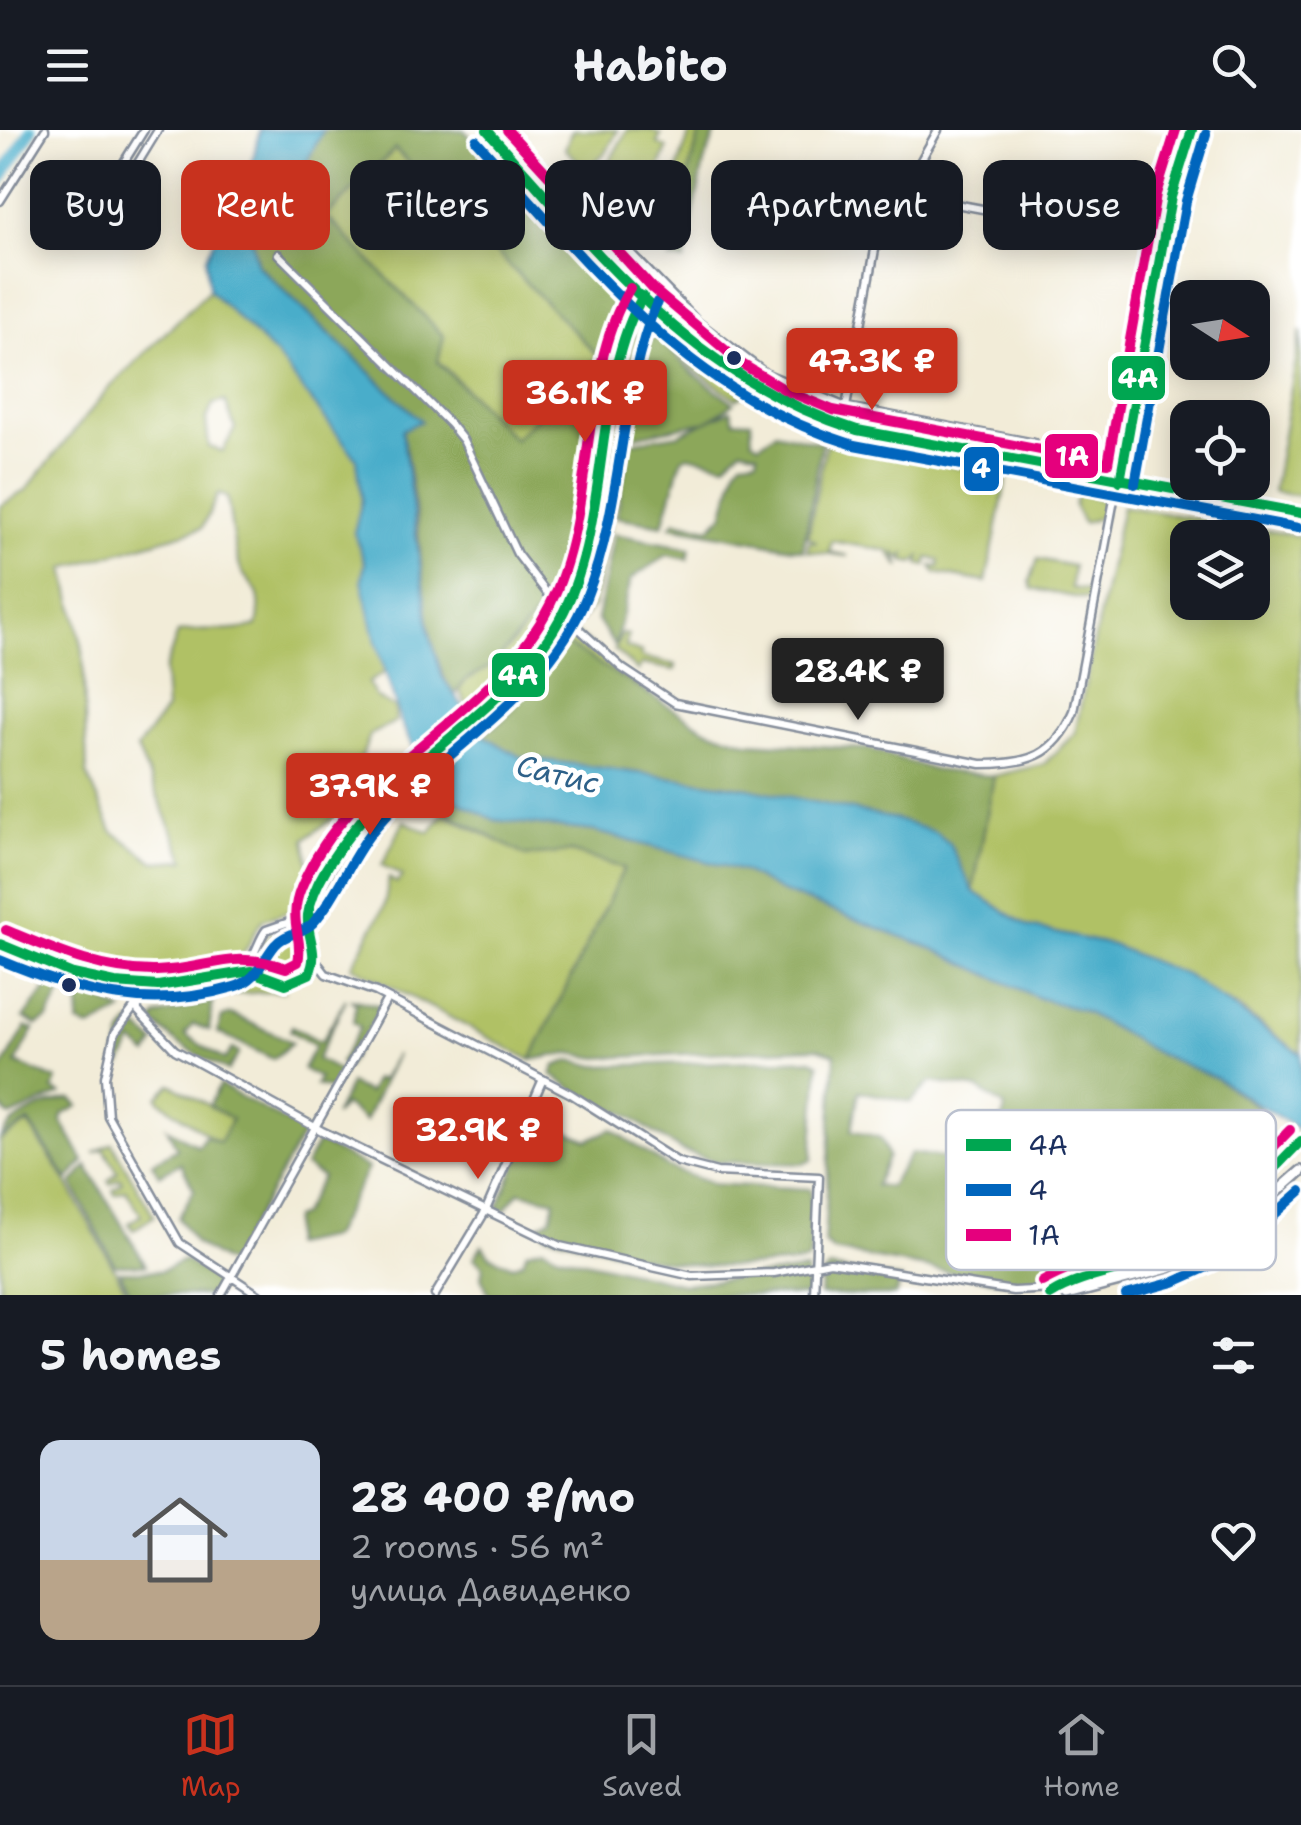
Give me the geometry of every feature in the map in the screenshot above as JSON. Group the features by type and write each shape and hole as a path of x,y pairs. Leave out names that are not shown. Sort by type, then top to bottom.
{"main road":[{"path":"487,130 545,191"},
{"path":"600,250 712,362 792,410 830,424 1301,514"},
{"path":"1276,1165 1301,1141"},
{"path":"1276,1193 1301,1171"},
{"path":"1064,1291 1122,1270"},
{"path":"1050,1295 1161,1270"}],"street":[{"path":"0,201 45,130"},
{"path":"144,130 114,178 125,184 158,130"},
{"path":"921,160 938,130"},
{"path":"278,254 450,424 463,440 517,554 563,614 622,668 675,703 745,720 999,764 1035,758 1064,735 1074,712 1164,235 1192,130"},
{"path":"963,205 1079,227 1085,221 1164,235"},
{"path":"627,250 698,322 765,373 846,407 1034,444 1056,468"},
{"path":"846,407 875,250"},
{"path":"232,972 256,952 266,930 302,914 353,830 537,653 563,614 575,586 591,516 625,338 643,296"},
{"path":"313,900 308,918 316,960 326,974"},
{"path":"283,923 300,926 312,938"},
{"path":"0,944 73,974 137,986 198,981 232,972 266,976 286,984 326,974 387,999 571,1094 692,1167 819,1176 814,1295"},
{"path":"256,952 266,976"},
{"path":"305,977 316,960"},
{"path":"137,986 136,1005 121,1020 107,1066 108,1116 180,1243 259,1295"},
{"path":"222,1295 387,999"},
{"path":"136,1005 175,1050 315,1127 560,1246 656,1272 734,1277 849,1263 1018,1294 1064,1291"},
{"path":"435,1295 484,1212 543,1080"}],"green space":[{"path":"323,130 464,130 492,160 406,160 395,149 384,160 350,160 350,193 330,212 330,160 307,160"},
{"path":"497,130 507,130 545,169 545,182"},
{"path":"572,130 618,130 607,151 597,160 577,160 565,149"},
{"path":"627,130 651,130 661,135 657,143 667,148 663,160 610,160"},
{"path":"691,130 701,130 691,164 691,160 680,160"},
{"path":"701,130 717,130 704,163 691,227 691,164"},
{"path":"395,149 406,160 384,160"},
{"path":"350,193 350,247 330,221 330,212"},
{"path":"525,195 545,216 545,250 577,250 615,290 558,589 493,665 466,680 454,696 431,636 402,429 421,421 258,265 254,250 330,250 330,220 350,240 350,250 359,250 444,336 438,362 514,439 599,357 494,250 525,250"},
{"path":"352,250 494,250 599,357 514,439 438,361"},
{"path":"686,250 684,261 670,260 678,251"},
{"path":"209,290 276,355 357,459 362,500 354,533 365,563 362,580 385,672 368,683 376,697 395,708 396,721 370,735 358,767 334,774 331,788 340,813 305,839 311,877 293,911 264,919 239,957 214,969 184,974 152,974 85,962 0,929 0,506 26,490 109,388","holes":["225,401 235,428 223,451 209,447 206,421 213,404","218,494 227,497 238,561 257,593 257,626 178,633 164,671 166,709 137,749 185,860 155,862 112,831 87,774 83,651 65,568 202,528"]},
{"path":"611,330 617,332 617,337 598,440 590,441"},
{"path":"666,331 744,394 736,399 694,369 660,334"},
{"path":"1301,331 1301,496 1273,492"},
{"path":"634,335 645,339 627,434 618,437"},
{"path":"656,336 693,373 734,403 708,421 630,437 649,339"},
{"path":"838,409 1032,447 1042,457 865,424 836,416"},
{"path":"731,410 734,420 751,421 752,439 759,444 776,432 822,443 803,550 671,526 676,521 710,528 723,515 737,466 742,460 757,458 758,452 742,448 725,464 688,455 682,458 663,525 616,517 630,442 679,434"},
{"path":"836,436 1004,466 1006,473 835,441"},
{"path":"624,442 612,516 603,509 616,444"},
{"path":"826,443 1007,476 986,582 936,573 932,566 939,567 939,560 928,558 926,566 919,564 920,557 914,563 904,561 905,554 901,558 894,552 900,567 888,551 832,541 829,552 848,556 807,551 809,541 817,542 808,536"},
{"path":"597,447 563,607 559,597 588,449"},
{"path":"1077,492 1104,501 1104,516 1083,523 1074,506"},
{"path":"1122,506 1206,520 1170,520 1170,620 1270,620 1270,531 1301,536 1301,1054 1239,1008 1112,945 1029,927 973,891 994,776 1044,764 1075,733"},
{"path":"604,521 610,523 593,606 579,623 573,613"},
{"path":"614,534 690,548 688,559 667,555 631,579 615,647 597,619"},
{"path":"1038,559 1073,566 1071,588 1092,592 1090,600 1032,589 1030,581"},
{"path":"551,597 543,621 469,709 459,690 466,680 493,665"},
{"path":"571,629 663,705 566,645 505,718 488,730 480,722"},
{"path":"622,634 628,635 626,647 642,653 641,657 676,665 675,670 642,664 638,671 614,650"},
{"path":"566,644 708,730 748,742 870,749 934,770 994,776 973,891 749,788 520,757 483,735 505,718"},
{"path":"438,786 495,820 594,831 743,871 780,891 932,948 1039,998 1082,1010 1157,1053 1216,1078 1260,1110 1004,1110 978,1089 931,1082 911,1102 859,1091 852,1130 881,1138 888,1156 875,1186 889,1187 911,1153 946,1158 946,1270 1078,1270 1034,1283 1009,1283 833,1251 824,1243 835,1054 817,1048 598,1058 569,1053 531,1060 624,868 571,852 526,856 424,800"},
{"path":"443,814 526,855 571,852 624,868 531,1060 352,966 384,907 389,878 397,883 402,876 382,865 404,821 430,833"},
{"path":"286,928 304,935 311,953 304,971 286,978 268,971 261,953 268,935"},
{"path":"250,975 282,991 220,995 222,985"},
{"path":"53,981 65,985 48,1019 37,1025 24,1018"},
{"path":"81,991 123,1011 90,1028 78,1024"},
{"path":"346,999 317,1059 343,1073 333,1090 316,1085 319,1078 303,1069 315,1046 290,1031 292,1026 321,1042"},
{"path":"350,999 381,1006 347,1067 340,1063 360,1027 353,1022 356,1004"},
{"path":"213,1001 209,1030 193,1024 185,1035 225,1060 232,1049 239,1053 228,1071 177,1043 153,1022 157,1016"},
{"path":"231,1014 292,1043 273,1059 217,1032 222,1017"},
{"path":"131,1022 155,1043 148,1055 133,1042 121,1065 115,1064 122,1034"},
{"path":"26,1027 34,1029 16,1063 57,1080 53,1090 61,1094 10,1117 0,1106 0,1072"},
{"path":"396,1054 365,1121 344,1105 334,1116 350,1084 368,1093 375,1079 381,1081"},
{"path":"812,1059 819,1064 812,1160 803,1164 717,1162 682,1151 622,1112 593,1102 552,1075 555,1066 571,1060 597,1066"},
{"path":"171,1084 233,1119 219,1143 160,1101 158,1097"},
{"path":"220,1085 304,1132 229,1264 196,1244 178,1218 194,1190 181,1163 159,1175 152,1163 177,1148 167,1128 198,1146 205,1136 219,1142 232,1119 209,1106"},
{"path":"72,1099 79,1106 62,1115 62,1122 84,1161 68,1180 29,1122 0,1139 12,1124 31,1112"},
{"path":"28,1124 66,1181 129,1295 0,1295 0,1140"},
{"path":"533,1125 548,1133 557,1127 588,1140 612,1129 669,1168 713,1184 811,1189 810,1257 805,1262 768,1266 703,1265 644,1257 545,1234 538,1226 551,1218 555,1200 519,1192 505,1210 497,1209"},
{"path":"318,1142 368,1168 332,1237 291,1245 293,1218 301,1215 322,1177 305,1166"},
{"path":"112,1143 154,1216 133,1230 129,1223 141,1215 126,1190 115,1194 113,1190 122,1183 120,1179 110,1184 108,1181 118,1172 104,1149 94,1153"},
{"path":"87,1166 146,1265 115,1265 72,1184"},
{"path":"482,1245 489,1255 512,1266 523,1261 527,1251 543,1247 559,1255 683,1284 806,1270 808,1295 489,1295 481,1277 483,1266 474,1258"},
{"path":"184,1260 220,1282 212,1295 132,1295 119,1271 161,1271"},
{"path":"829,1268 902,1279 895,1295 820,1295 821,1277"}],"water":[{"path":"260,130 323,130 307,160 253,160"},
{"name":"Сатис","path":"210,250 254,250 257,265 421,421 402,430 429,631 442,677 483,735 520,757 749,788 894,819 935,832 949,843 973,891 1029,927 1112,945 1186,975 1301,1054 1301,1131 1276,1115 1276,1110 1267,1110 1216,1078 1157,1053 1082,1010 1039,998 932,948 780,891 743,871 594,831 495,820 448,796 423,769 401,722 376,642 362,580 365,563 354,533 362,500 357,459 276,355 209,290 206,258"}],"pier":[{"path":"468,710 479,723 422,775 413,758"}],"waterway":[{"path":"0,180 31,130"}],"transit line":[{"name":"4А","path":"487,130 652,307 696,345 798,407 857,430 1301,513"},
{"name":"1А","path":"507,130 653,289 742,364 787,391 833,410 1108,463 1156,194 1176,130"},
{"name":"4А","path":"1120,481 1171,197 1192,130"},
{"name":"4","path":"1135,484 1186,201 1206,134"},
{"name":"4","path":"476,140 601,278 645,320 740,393 794,422 854,445 1298,528"},
{"name":"1А","path":"6,930 117,968 174,970 234,960 267,962 286,968 298,962 297,900 324,845 353,808 387,775 494,681 525,645 550,605 575,527 602,361 613,323 630,288"},
{"name":"4А","path":"0,944 73,974 115,983 158,986 251,971 286,984 309,974 313,959 308,923 310,904 340,848 379,801 521,673 564,611 589,534 616,367 643,296"},
{"name":"4","path":"0,960 86,990 173,998 242,984 254,975 279,941 313,923 375,828 520,692 569,631 599,560 635,374 657,302"},
{"name":"1А","path":"1276,1144 1290,1130"},
{"name":"4А","path":"1276,1166 1301,1141"},
{"name":"4","path":"1276,1213 1301,1191"},
{"name":"1А","path":"1042,1282 1067,1270"},
{"name":"4А","path":"1050,1295 1076,1282 1117,1270"},
{"name":"4","path":"1126,1295 1201,1270"}]}
